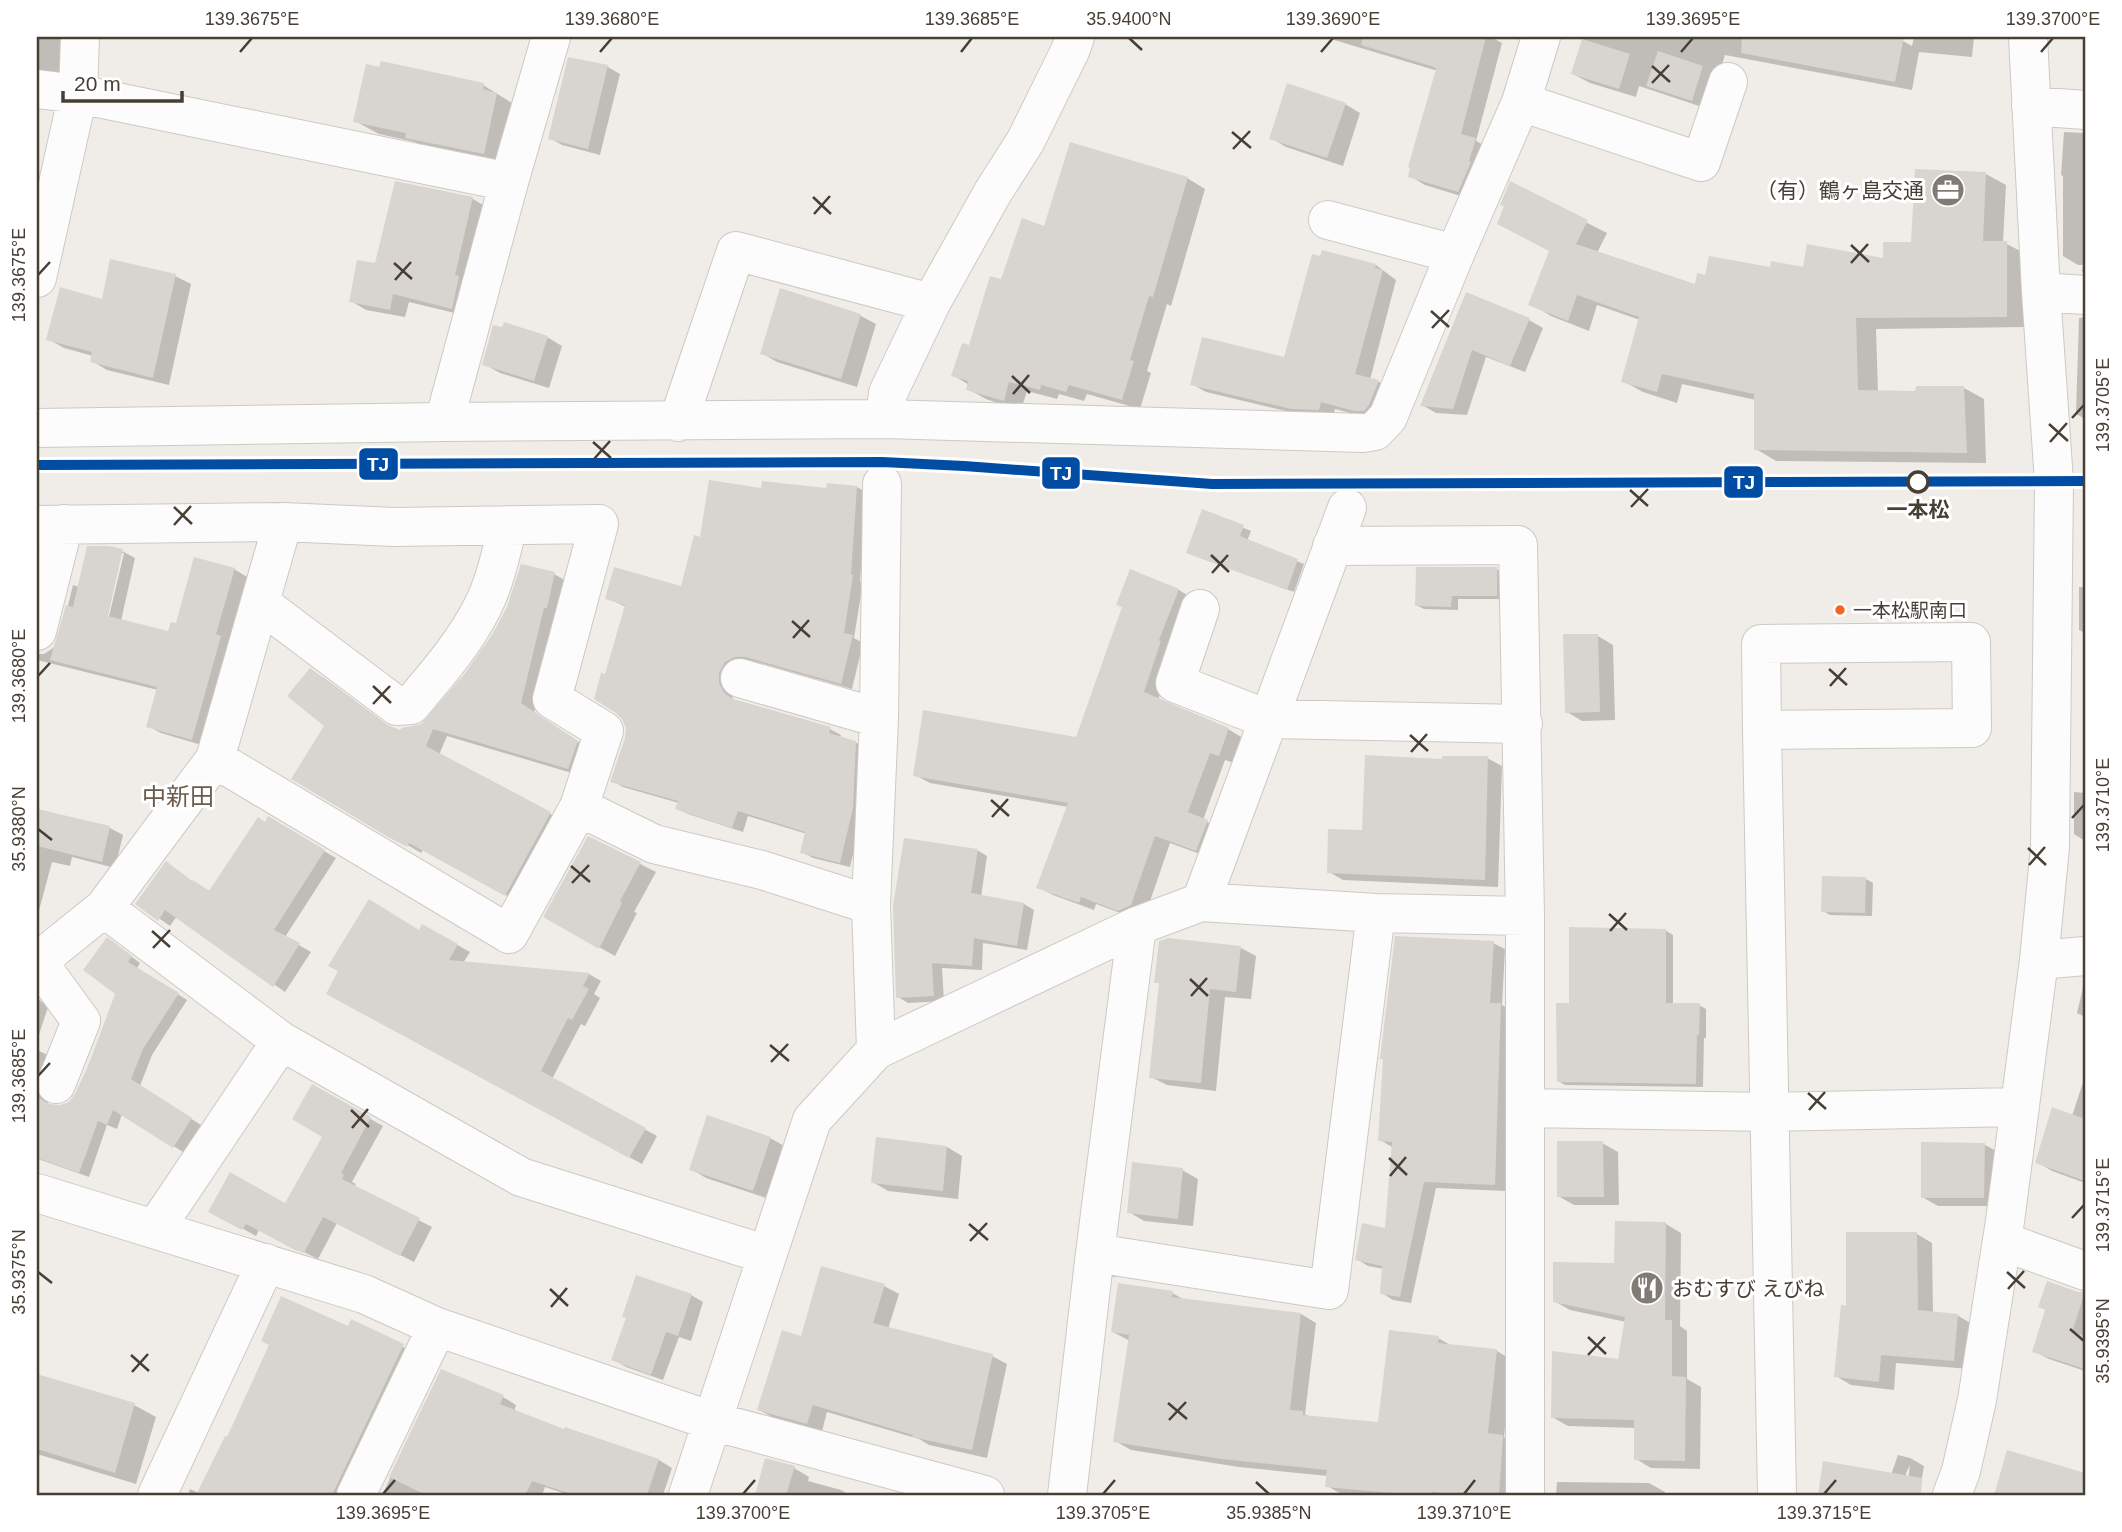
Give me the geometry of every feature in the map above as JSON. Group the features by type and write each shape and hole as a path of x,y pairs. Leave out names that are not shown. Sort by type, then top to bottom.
{"street":[{"path":"37,278 78,94 80,37"},
{"path":"444,422 551,37"},
{"path":"886,419 888,393 931,303 993,192 1025,142 1075,37"},
{"path":"37,428 886,419 1363,433 1375,431 1388,417 1521,103 1541,37"},
{"path":"1952,1495 1961,1471 1977,1400 2002,1241 2039,960 2050,847 2054,482 2028,37"},
{"path":"1521,103 1701,162 1728,82"},
{"path":"37,89 78,94 509,182"},
{"path":"2031,106 2085,110"},
{"path":"1328,220 1455,254"},
{"path":"678,422 736,251 931,303"},
{"path":"2041,292 2085,295"},
{"path":"876,1050 871,905 879,718 882,484"},
{"path":"1200,902 1347,508"},
{"path":"56,1084 81,1021 37,962 104,908 215,759 283,522"},
{"path":"37,631 50,525 283,522 394,527 599,524 552,699 604,731 579,807 509,934 215,759"},
{"path":"260,603 397,706 411,705 456,652 483,607 508,525"},
{"path":"1332,546 1518,545 1525,916 1525,1495"},
{"path":"1200,609 1175,683 1267,719 1523,724"},
{"path":"1762,730 1972,728 1971,642 1760,643 1777,1495"},
{"path":"740,678 879,718"},
{"path":"579,807 654,844 762,870 871,905"},
{"path":"688,1495 812,1120 876,1050 1136,926 1200,902 1376,913 1525,916"},
{"path":"104,908 281,1041 521,1177 767,1255"},
{"path":"1095,1253 1329,1290 1376,913"},
{"path":"1067,1495 1136,926"},
{"path":"2039,960 2085,956"},
{"path":"155,1229 281,1041"},
{"path":"1525,1108 1770,1112 2018,1107"},
{"path":"37,1193 364,1294 437,1327 712,1421 985,1495"},
{"path":"2002,1241 2085,1271"},
{"path":"157,1495 267,1263"},
{"path":"356,1495 437,1327"}],"building":[{"path":"1363,37 1486,37 1461,134 1476,138 1469,161 1471,162 1458,192 1408,177 1408,167 1436,69 1361,45"},
{"path":"1742,37 1904,37 1895,82 1741,53"},
{"path":"1582,39 1630,54 1619,89 1571,74"},
{"path":"1658,51 1703,66 1692,101 1646,86"},
{"path":"568,57 608,65 588,149 548,139"},
{"path":"381,61 484,83 483,89 497,93 484,154 405,138 406,133 353,122 366,64 379,67"},
{"path":"1287,83 1346,103 1327,158 1269,139"},
{"path":"1070,142 1188,177 1153,297 1149,296 1130,360 1134,361 1122,400 1069,385 1066,392 1041,385 1040,390 1009,382 1004,401 966,390 968,381 951,376 962,343 969,345 990,276 1001,279 1022,218 1044,226"},
{"path":"1915,169 1986,172 1983,241 2007,241 2007,317 1856,318 1858,390 1915,391 1916,386 1964,386 1967,453 1754,450 1754,394 1662,374 1657,392 1621,382 1639,317 1577,295 1568,321 1528,305 1549,251 1497,224 1504,206 1500,205 1510,181 1588,220 1576,244 1695,284 1697,273 1705,275 1709,256 1770,267 1771,261 1803,267 1807,244 1883,258 1883,242 1911,242"},
{"path":"395,181 473,197 455,275 459,276 452,309 393,294 390,310 349,302 357,260 375,263"},
{"path":"1322,250 1376,264 1375,268 1383,270 1355,374 1379,380 1364,411 1321,402 1319,410 1291,409 1190,385 1202,337 1284,357 1312,254 1320,256"},
{"path":"110,259 176,274 153,378 90,362 92,352 46,340 60,287 102,299"},
{"path":"780,288 861,314 841,379 760,354"},
{"path":"1466,292 1530,318 1510,366 1472,350 1453,409 1420,406"},
{"path":"504,322 548,336 534,381 482,365 493,325 502,327"},
{"path":"709,480 761,488 762,481 826,488 827,483 857,486 853,575 844,633 853,635 841,684 745,657 735,657 725,662 719,673 719,683 724,693 733,699 831,727 829,733 856,741 853,808 840,863 800,853 805,832 738,811 732,828 675,809 678,801 610,782 626,728 616,713 594,699 601,673 605,674 625,605 605,599 614,567 681,586 694,535 700,537"},
{"path":"1202,509 1244,525 1240,536 1298,559 1287,590 1186,553"},
{"path":"87,546 123,549 108,616 168,631 171,622 176,623 194,557 235,568 216,634 221,636 192,740 146,727 157,687 50,660 66,605 73,607"},
{"path":"521,564 555,572 521,703 578,741 568,769 433,729 426,746 551,812 505,896 409,843 407,847 388,837 291,779 324,726 287,696 310,668 385,724 400,730 421,724 466,672 493,633 507,607"},
{"path":"1416,567 1497,567 1497,596 1452,596 1451,607 1415,606"},
{"path":"1130,569 1179,589 1159,640 1161,641 1144,692 1229,728 1219,756 1210,753 1188,812 1208,820 1196,851 1155,836 1131,905 1118,911 1081,897 1079,903 1036,888 1068,803 913,776 923,710 1076,737 1122,607 1116,605"},
{"path":"1563,634 1598,634 1600,712 1565,713"},
{"path":"1365,755 1442,759 1442,756 1488,756 1485,880 1327,873 1328,829 1362,830"},
{"path":"37,809 110,826 102,862 37,846"},
{"path":"268,816 325,850 274,930 300,943 273,987 165,910 158,921 135,904 166,861 209,891 258,817 265,822"},
{"path":"588,836 641,862 599,949 543,917"},
{"path":"904,838 978,849 971,893 1024,903 1017,946 974,938 972,966 932,963 934,996 896,998 893,905"},
{"path":"1822,876 1866,877 1865,913 1821,912"},
{"path":"369,899 419,930 422,924 458,944 449,960 590,973 583,986 589,989 572,1020 568,1018 541,1071 646,1128 629,1158 326,994 338,971 328,966"},
{"path":"1569,927 1666,929 1666,1003 1700,1003 1696,1084 1557,1082 1556,1003 1569,1003"},
{"path":"1395,936 1494,941 1490,1003 1501,1003 1495,1185 1424,1182 1400,1297 1380,1294 1382,1266 1355,1260 1362,1223 1385,1228 1392,1142 1378,1141 1383,1059 1380,1059"},
{"path":"107,937 132,956 128,962 179,993 143,1049 131,1079 192,1118 173,1148 113,1110 107,1125 98,1121 79,1173 37,1158 37,1093 39,1098 49,1104 69,1102 88,1066 115,994 83,970"},
{"path":"1168,938 1241,946 1236,992 1210,989 1201,1083 1149,1078 1159,983 1154,983 1159,941"},
{"path":"312,1084 371,1117 341,1173 344,1175 342,1179 420,1218 400,1256 323,1217 304,1253 246,1224 242,1230 208,1212 230,1172 285,1203 322,1137 292,1119"},
{"path":"2052,1107 2085,1119 2085,1181 2035,1163"},
{"path":"707,1115 771,1137 753,1191 689,1170"},
{"path":"876,1137 947,1146 943,1191 871,1183"},
{"path":"1557,1141 1603,1141 1604,1197 1557,1197"},
{"path":"1921,1142 1985,1143 1984,1198 1921,1198"},
{"path":"1132,1162 1183,1168 1178,1219 1127,1213"},
{"path":"1615,1221 1666,1222 1665,1320 1672,1320 1672,1376 1686,1377 1685,1461 1634,1460 1634,1420 1551,1418 1552,1351 1618,1359 1625,1317 1553,1302 1553,1262 1614,1263"},
{"path":"1846,1232 1917,1232 1918,1310 1958,1314 1954,1361 1881,1355 1879,1382 1834,1377 1841,1305 1846,1306"},
{"path":"821,1266 885,1284 873,1323 993,1354 972,1450 912,1437 913,1435 813,1405 807,1424 757,1410 782,1330 801,1336"},
{"path":"636,1275 692,1294 678,1336 666,1332 651,1375 611,1360 626,1318 622,1317"},
{"path":"2047,1281 2085,1292 2072,1332 2085,1336 2085,1369 2032,1352 2045,1310 2038,1307"},
{"path":"1118,1283 1173,1291 1172,1297 1301,1313 1290,1410 1303,1411 1303,1415 1378,1422 1389,1330 1439,1336 1438,1343 1497,1349 1488,1433 1503,1435 1499,1495 1432,1492 1432,1495 1413,1495 1325,1487 1327,1470 1222,1459 1113,1442 1129,1335 1111,1332"},
{"path":"281,1296 348,1326 351,1319 404,1344 332,1495 196,1495 225,1436 227,1437 269,1345 261,1341"},
{"path":"441,1369 504,1395 500,1404 564,1429 565,1427 659,1459 647,1495 574,1495 532,1481 525,1495 426,1495 389,1477"},
{"path":"37,1374 135,1403 115,1473 37,1449"},
{"path":"2007,1450 2085,1473 2085,1495 1994,1495"},
{"path":"765,1458 795,1466 786,1495 755,1495"},
{"path":"1823,1461 1922,1478 1921,1495 1818,1495"}],"transit line":[{"name":"TJ","path":"37,465 882,462 1212,484 2085,481"}],"place":[{"name":"（有）鶴ヶ島交通","path":"1948,190"},
{"name":"一本松","path":"1918,482"},
{"name":"一本松駅南口","path":"1840,610"},
{"name":"おむすび えびね","path":"1647,1288"}],"district":[{"name":"中新田","path":"178,796"}]}
